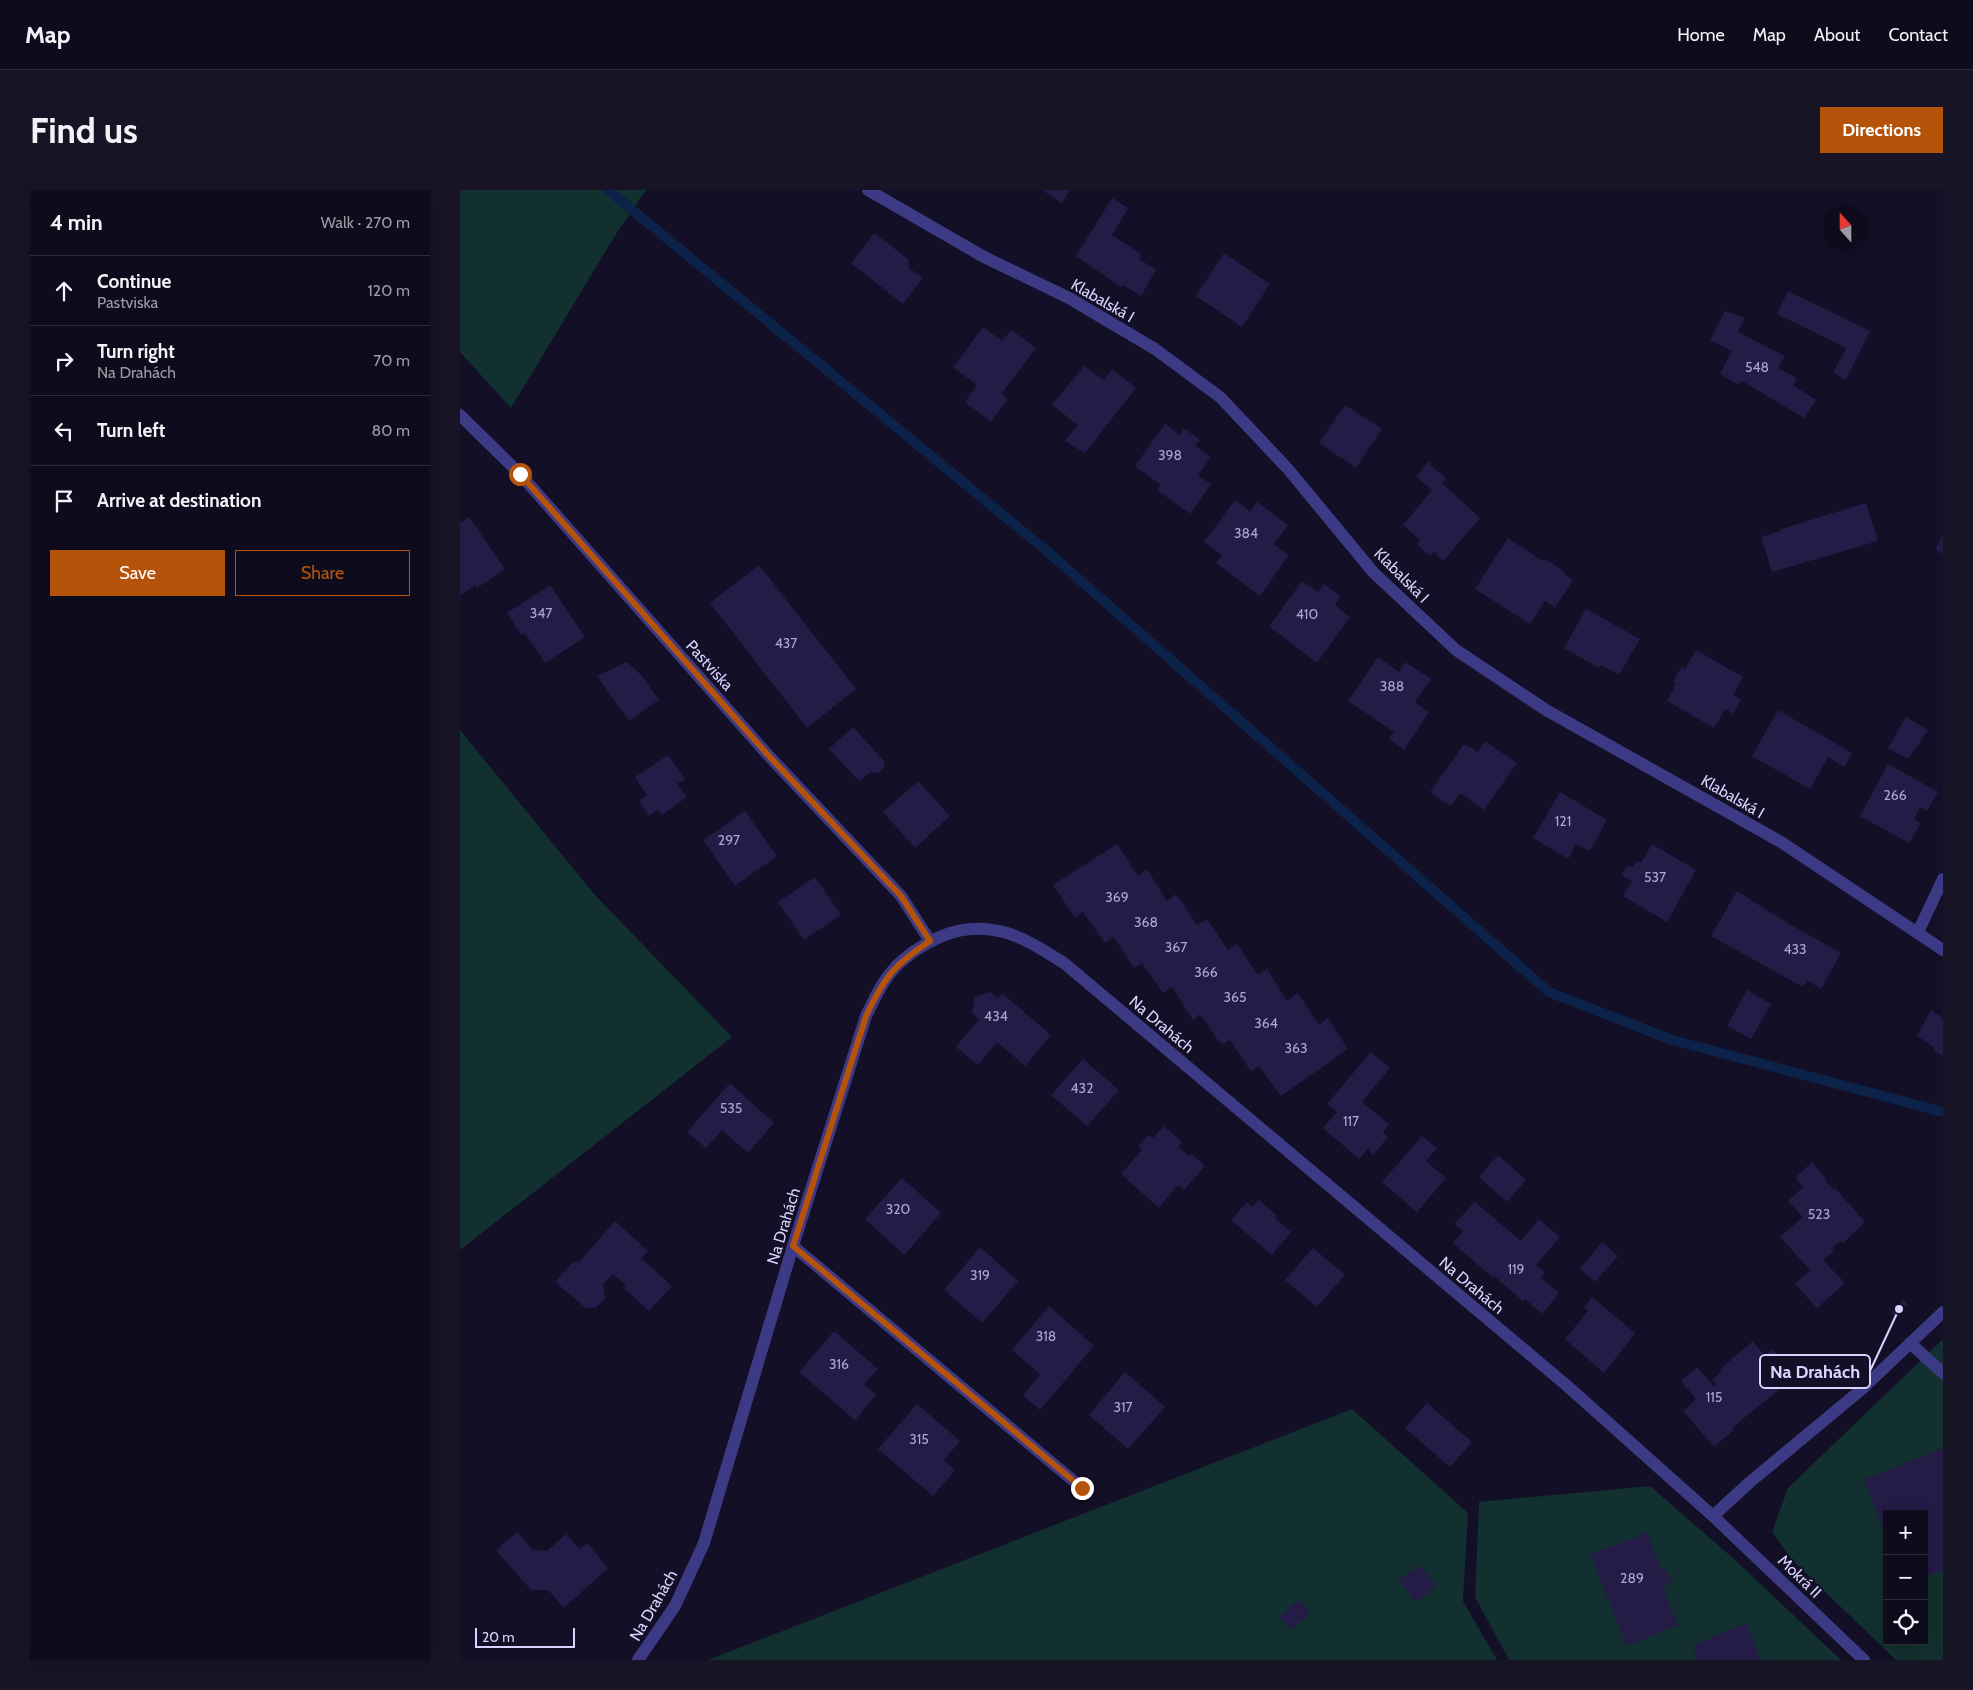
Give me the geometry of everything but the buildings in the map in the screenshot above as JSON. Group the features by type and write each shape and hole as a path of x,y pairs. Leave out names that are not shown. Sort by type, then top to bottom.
{"street":[{"name":"Klabalská I","path":"868,190 984,257 1069,298 1155,349 1220,397 1288,469 1373,572 1456,650 1546,710 1781,842 1943,950"},
{"name":"Pastviska","path":"460,415 520,474 768,755 901,896 930,941"},
{"path":"1918,932 1943,879"},
{"name":"Na Drahách","path":"638,1660 675,1606 704,1543 793,1246 866,1016 878,990 893,969 930,941 953,931 978,928 1007,933 1034,944 1064,963 1565,1384 1713,1516"},
{"path":"793,1246 1082,1488"},
{"path":"1713,1516 1750,1482 1862,1389 1943,1312"},
{"path":"1910,1342 1943,1373"},
{"name":"Mokrá II","path":"1713,1516 1864,1660"}],"green space":[{"path":"460,190 646,190 616,234 511,408 460,352"},
{"path":"460,730 595,895 732,1037 460,1250"},
{"path":"1943,1339 1943,1660 1896,1660 1793,1561 1772,1532 1788,1488"},
{"path":"1352,1409 1468,1513 1463,1601 1497,1660 708,1660"},
{"path":"1650,1486 1734,1559 1841,1660 1509,1660 1475,1597 1479,1502"}],"waterway":[{"path":"608,190 1048,552 1549,992 1672,1040 1943,1112"}],"place":[{"name":"Na Drahách","path":"1899,1309"}],"route":[{"path":"520,474 768,755 901,896 930,941 893,969 878,990 866,1016 793,1246 1082,1488"}]}
